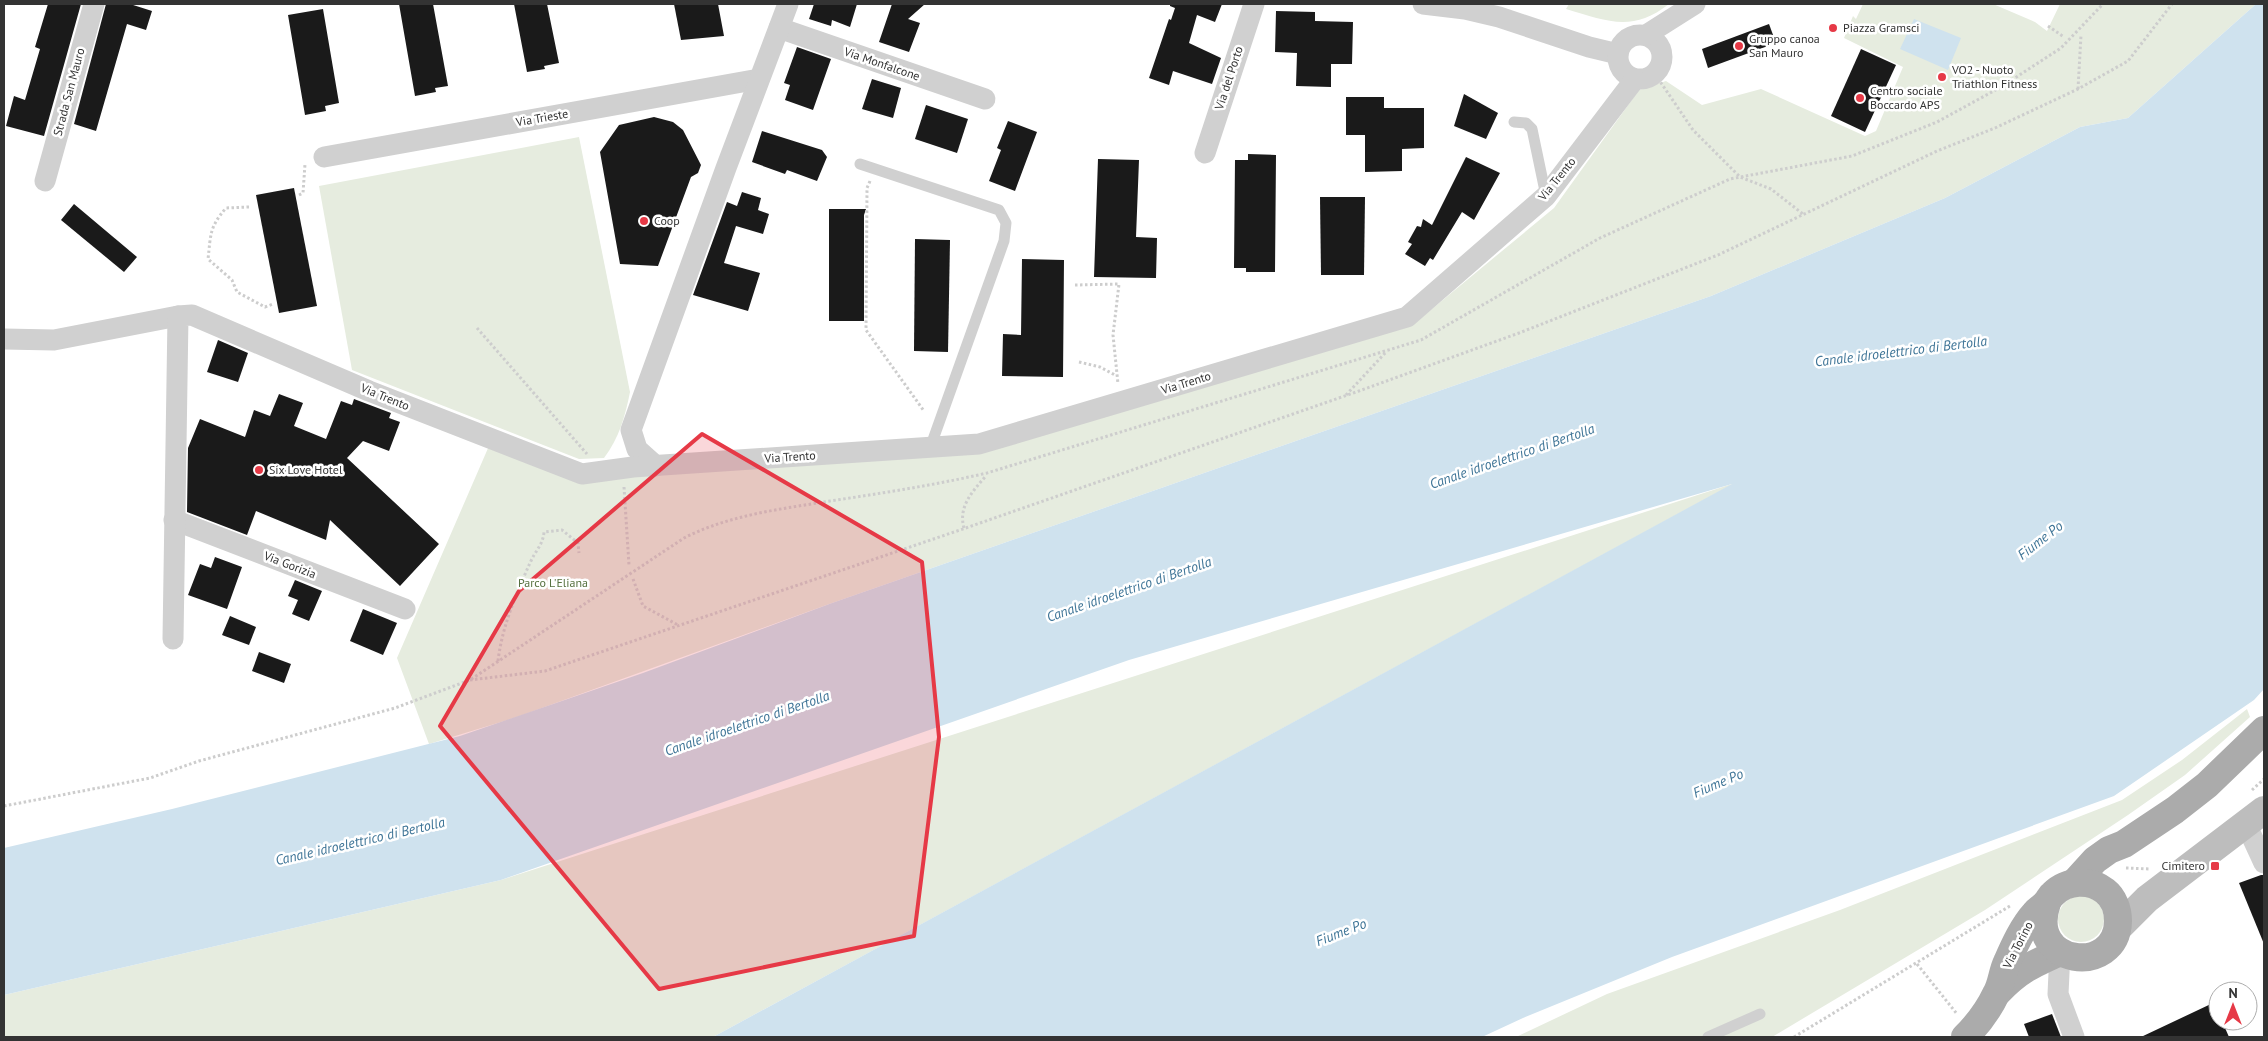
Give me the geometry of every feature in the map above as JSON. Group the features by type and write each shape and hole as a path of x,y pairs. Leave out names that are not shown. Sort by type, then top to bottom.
{"main road":[{"name":"Via Torino","path":"1969,1036 1998,992 2014,975 2028,966 2060,952 2051,944 2042,925 2043,913 2053,894 2062,887 2075,882 2095,860 2109,850 2124,844 2175,810 2207,785 2264,730"},
{"path":"2110,897 2113,867 2124,844"},
{"path":"2060,952 2072,957 2086,958 2098,954 2114,939 2118,928 2118,913 2110,897 2099,887 2075,882"},
{"name":"Via Torino","path":"1998,992 2006,964 2025,926 2035,913 2047,903"}],"street":[{"name":"Strada San Mauro","path":"45,181 94,4"},
{"path":"656,466 637,449 632,430 788,4"},
{"name":"Via del Porto","path":"1205,153 1254,4"},
{"path":"1423,4 1465,9 1496,8 1589,47 1618,54"},
{"path":"1646,35 1695,4"},
{"name":"Via Monfalcone","path":"779,28 986,100"},
{"path":"1638,35 1646,35 1658,42 1663,55 1660,69 1645,76 1624,72 1620,67 1618,54 1625,41 1638,35"},
{"name":"Via Trento","path":"4,339 54,340 178,316 192,315 369,391 582,474 656,466 979,444 1123,401 1179,377 1270,350 1407,317 1546,196 1645,76"},
{"name":"Via Trieste","path":"315,156 760,79"},
{"path":"173,639 178,316"},
{"name":"Via Gorizia","path":"174,520 405,610"},
{"path":"2118,928 2147,899 2255,817 2264,863"},
{"path":"2110,897 2147,899"},
{"path":"2060,952 2058,994 2075,1026"}],"lane":[{"path":"1514,122 1526,123 1532,129 1546,196"},
{"path":"860,164 999,210 1006,223 1004,241 930,448"},
{"path":"1708,1037 1760,1014"}],"path":[{"path":"4,806 150,778 199,761 395,708 470,680 544,671 964,528 1519,333 1709,258 1938,151 1995,128 2078,89 2128,61 2172,4"},
{"path":"2048,26 2064,37"},
{"path":"2078,89 2081,35"},
{"path":"1645,76 1693,130 1740,177 1771,189 1803,214"},
{"path":"299,195 303,193 315,156"},
{"path":"874,168 867,188 866,330 924,411"},
{"path":"249,207 226,208 216,219 210,230 208,259 232,280 237,292 265,307 273,304"},
{"path":"1075,285 1119,284 1112,335 1116,375 1123,401"},
{"path":"477,328 612,470 629,566"},
{"path":"1346,395 1387,350"},
{"path":"1079,362 1100,367 1116,375"},
{"path":"964,528 962,512 970,495 985,477"},
{"path":"498,661 500,645 515,596 532,557 544,542 544,532 562,530 578,544 579,553"},
{"path":"633,579 643,606 678,625"},
{"path":"1917,964 1969,1036"}],"highlighted area":[{"path":"702,434 922,562 939,737 914,936 659,989 440,726 519,591"}],"green space":[{"path":"1569,4 1669,4 1643,19 1619,22 1566,9"},
{"name":"Parco L'Eliana","path":"1863,4 1993,4 2035,22 2047,31 2060,4 2256,4 2128,118 2080,127 1945,198 1711,296 832,603 517,717 429,744 397,658 492,439 582,474 979,444 1415,323 1554,208 1639,90 1666,81 1702,105 1761,89 1865,136 1876,131 1903,67 1844,38 1853,16 1856,19"},
{"path":"579,137 630,392 621,427 614,443 604,458 579,459 352,370 319,186"},
{"path":"1735,483 713,1037 4,1037 4,995 501,880"},
{"path":"2247,709 2250,717 2185,775 2128,815 1985,910 1772,1037 1516,1037 1607,994 1840,910 2122,800 2182,760"},
{"path":"2076,896 2086,896 2100,906 2104,919 2100,932 2094,938 2086,942 2076,942 2062,932 2058,924 2058,914 2068,900"}],"water":[{"path":"2256,4 2264,4 2264,689 2254,700 2114,796 1672,957 1523,1018 1482,1037 713,1037 1732,484 1129,660 501,880 4,995 4,848 172,809 460,736 643,673 832,603 1711,296 1945,198 2080,127 2128,118"},
{"path":"1914,19 1961,38 1948,70 1900,49"}],"building":[{"path":"48,4 81,4 44,136 6,126 14,96 25,100 40,49 35,47"},
{"path":"106,4 130,4 152,11 146,30 127,24 96,131 74,124"},
{"path":"399,4 433,4 448,86 435,88 436,92 415,96"},
{"path":"514,4 547,4 559,63 544,66 545,69 527,72"},
{"path":"674,4 718,4 724,36 681,40"},
{"path":"814,4 857,4 850,27 832,20 831,26 809,19"},
{"path":"892,4 925,4 908,19 920,23 909,52 879,42"},
{"path":"1170,4 1222,4 1215,22 1197,15 1189,43 1221,58 1212,84 1173,71 1169,85 1149,78 1169,19 1171,20 1175,8 1170,6"},
{"path":"323,9 339,103 325,106 326,111 305,115 288,15"},
{"path":"1276,11 1315,12 1315,21 1353,22 1352,64 1331,64 1331,87 1296,86 1297,53 1275,52"},
{"name":"Gruppo canoa San Mauro","path":"1769,24 1776,43 1708,68 1702,49"},
{"path":"797,47 831,59 813,110 785,100 790,85 784,83"},
{"name":"Centro sociale Boccardo APS","path":"1861,49 1896,65 1865,132 1831,116"},
{"path":"872,79 901,88 893,118 862,109"},
{"path":"1464,94 1498,113 1486,139 1454,126"},
{"path":"1346,97 1384,97 1384,108 1424,108 1424,148 1402,149 1402,171 1365,172 1365,135 1346,135"},
{"path":"926,105 968,119 957,153 915,139"},
{"name":"Coop","path":"654,117 673,122 683,130 701,165 698,173 691,177 658,266 620,264 600,152 619,125"},
{"path":"1008,121 1037,132 1015,191 989,181 1001,150 997,148"},
{"path":"762,131 822,150 827,157 817,181 787,170 785,174 752,162"},
{"path":"1248,154 1276,155 1275,272 1246,272 1246,268 1234,268 1235,160 1248,160"},
{"path":"1466,157 1500,173 1474,220 1462,212 1433,260 1430,258 1425,266 1405,254 1412,244 1408,242 1417,226 1421,227 1423,219 1432,225"},
{"path":"1098,159 1139,160 1136,237 1157,238 1156,278 1094,277"},
{"path":"294,188 317,306 279,313 256,195"},
{"path":"742,192 761,198 758,210 769,214 763,234 736,226 724,263 760,273 748,311 693,295 727,202 737,206"},
{"path":"1320,197 1365,197 1364,275 1321,275"},
{"path":"74,204 137,257 124,272 61,220"},
{"path":"829,209 866,209 864,215 864,321 829,321"},
{"path":"915,239 950,240 948,352 914,351"},
{"path":"1022,259 1064,260 1063,377 1002,376 1003,334 1021,335"},
{"path":"218,340 248,353 238,382 207,372"},
{"path":"279,394 303,403 294,426 326,439 341,401 352,405 354,399 391,413 389,418 400,422 389,451 363,441 347,458 439,544 400,586 330,520 326,540 256,511 247,535 187,512 188,448 200,419 245,437 254,410 270,416"},
{"path":"215,557 242,567 227,609 188,595 200,564 211,568"},
{"path":"295,580 322,591 309,621 292,614 298,600 288,596"},
{"path":"363,609 397,623 383,655 350,641"},
{"path":"230,616 256,627 249,645 222,635"},
{"path":"259,652 291,664 284,683 252,671"},
{"path":"2264,875 2264,944 2239,883"},
{"path":"2208,1005 2208,1031 2226,1031 2229,1037 2141,1037"},
{"path":"2052,1014 2061,1037 2029,1037 2024,1024"}],"place":[{"name":"Piazza Gramsci","path":"1833,28"},
{"name":"Gruppo canoa San Mauro","path":"1739,46"},
{"name":"VO2 - Nuoto Triathlon Fitness","path":"1942,77"},
{"name":"Centro sociale Boccardo APS","path":"1860,98"},
{"name":"Coop","path":"644,221"},
{"name":"Six Love Hotel","path":"259,470"},
{"name":"Cimitero","path":"2215,866"}],"water label":[{"name":"Canale idroelettrico di Bertolla","path":"1901,351"},
{"name":"Canale idroelettrico di Bertolla","path":"1512,456"},
{"name":"Fiume Po","path":"2040,540"},
{"name":"Canale idroelettrico di Bertolla","path":"1129,589"},
{"name":"Canale idroelettrico di Bertolla","path":"747,723"},
{"name":"Fiume Po","path":"1718,783"},
{"name":"Canale idroelettrico di Bertolla","path":"360,841"},
{"name":"Fiume Po","path":"1341,932"}]}
